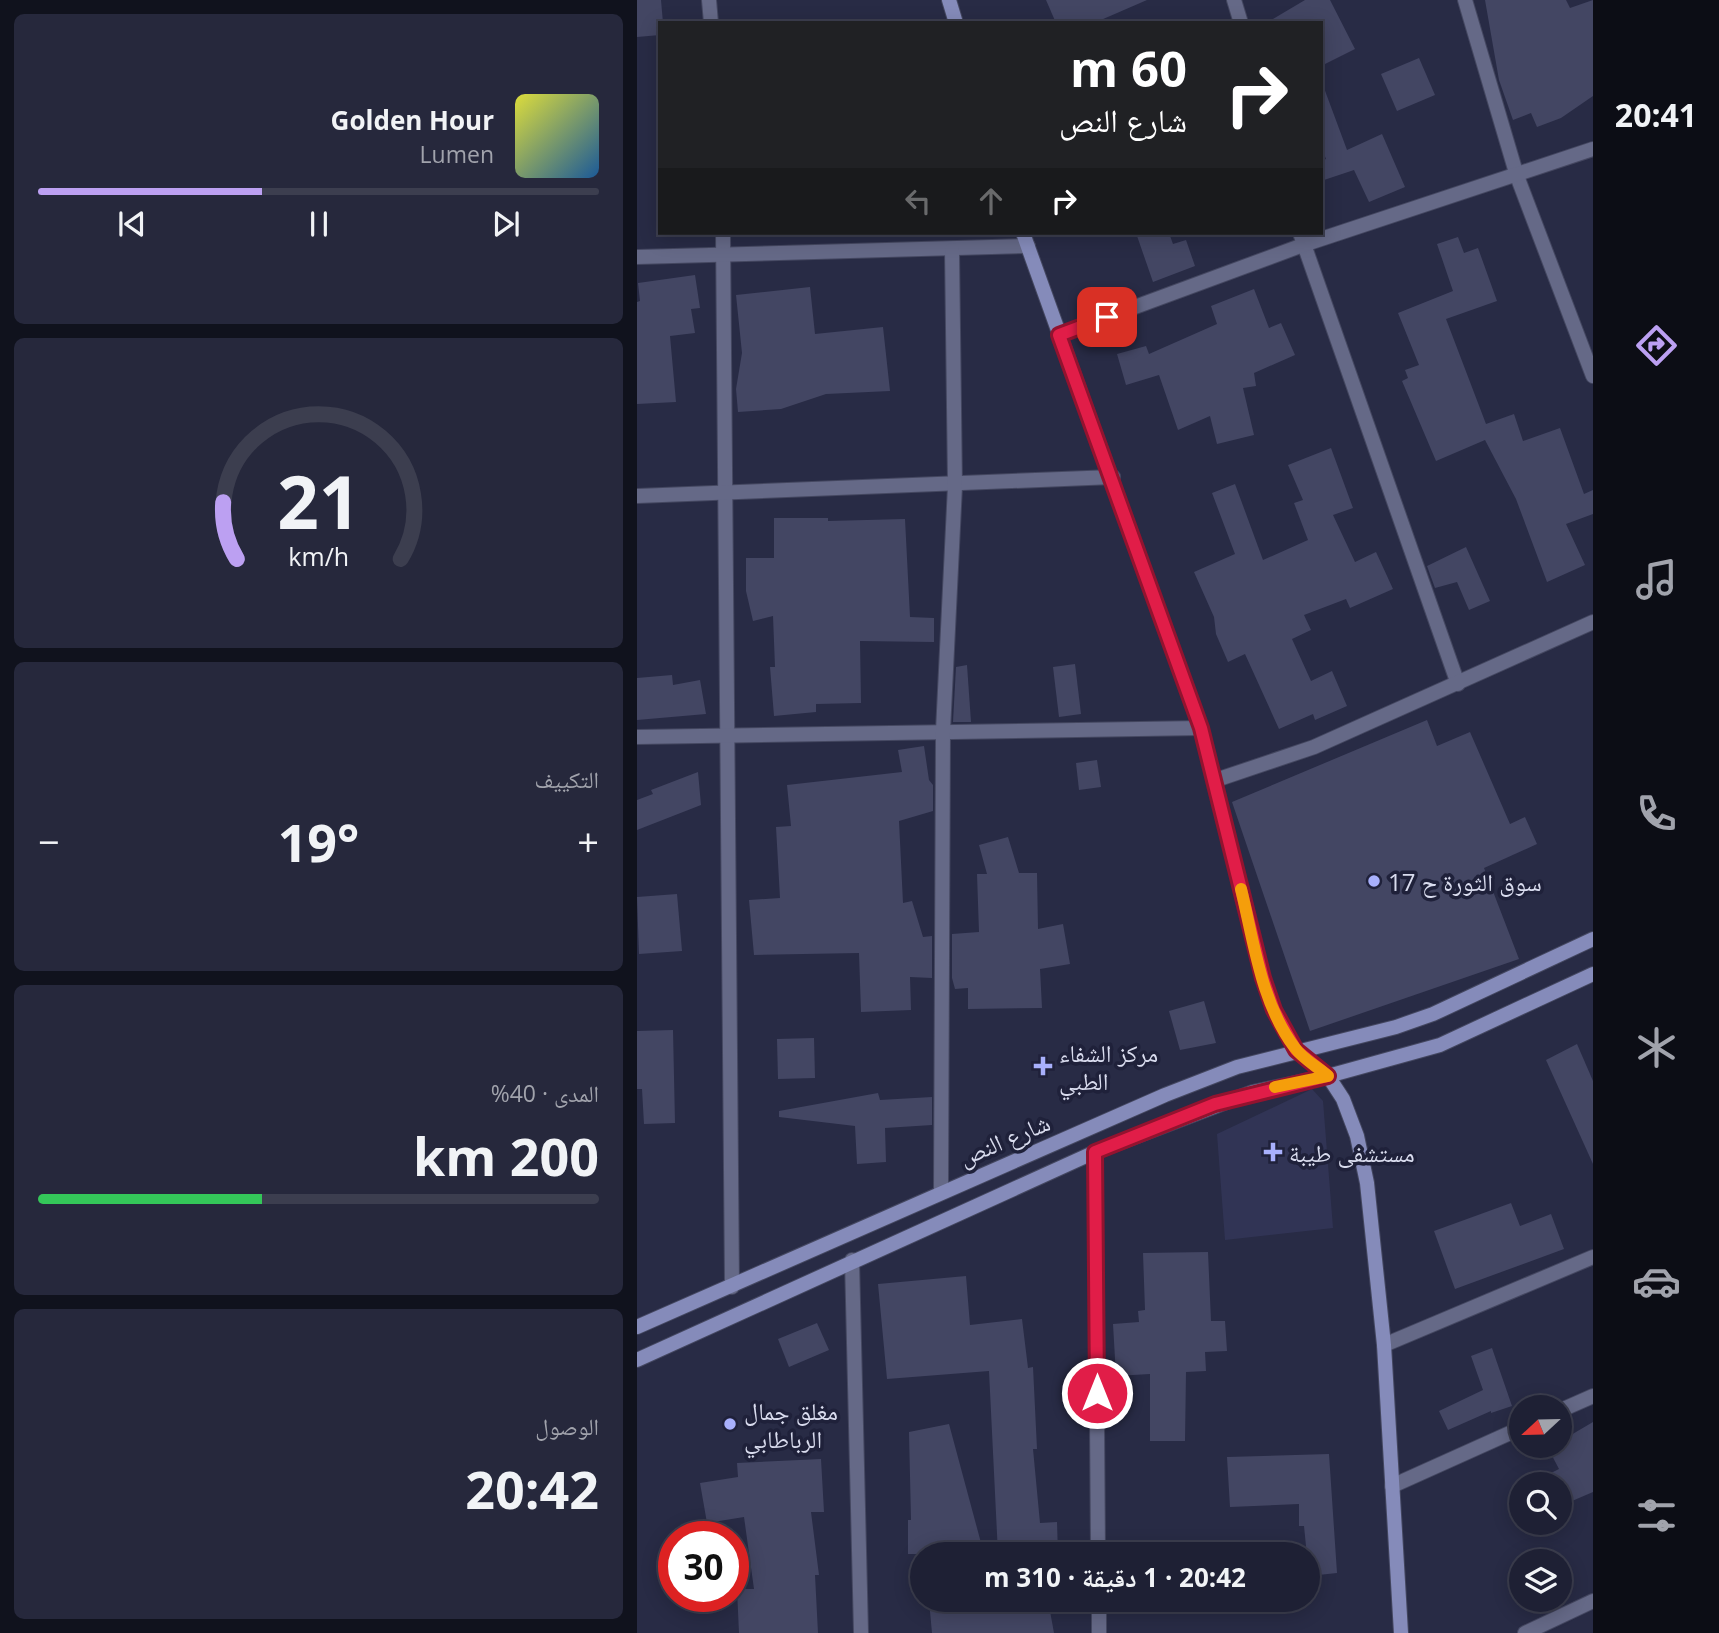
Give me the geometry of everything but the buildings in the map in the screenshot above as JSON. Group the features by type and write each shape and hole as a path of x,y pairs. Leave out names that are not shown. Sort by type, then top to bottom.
{"main road":[{"path":"949,0 955,21"},
{"path":"1025,239 1113,477 1201,728 1263,978 1274,1010 1296,1050 1328,1076 1343,1099 1357,1136 1367,1183 1384,1345 1401,1633"},
{"name":"شارع النص","path":"637,1327 732,1287 941,1191 1165,1095 1237,1067 1396,1027 1433,1014 1593,939"},
{"name":"شارع النص","path":"637,1360 852,1260 1095,1152 1215,1104 1440,1045 1593,974"}],"street":[{"path":"709,0 711,21"},
{"path":"1234,0 1240,21"},
{"path":"1465,0 1517,176 1593,376"},
{"path":"1323,233 1517,176 1593,149"},
{"path":"723,235 723,495 732,1287"},
{"path":"637,257 952,250 1025,239"},
{"path":"1059,335 1302,239 1458,684"},
{"path":"941,1191 943,731 955,486 952,250"},
{"path":"637,496 955,486 1113,477"},
{"path":"1216,780 1314,747 1593,622"},
{"path":"637,737 1201,728"},
{"path":"1095,1152 1098,1542"},
{"path":"1384,1345 1593,1257"},
{"path":"852,1260 861,1633"},
{"path":"1572,1405 1593,1396"},
{"path":"1392,1486 1509,1433"},
{"path":"1525,1633 1550,1628 1593,1601"},
{"path":"1099,1612 1099,1633"}],"shaded area":[{"name":"مستشفى طيبة","path":"1312,1089 1323,1101 1333,1228 1225,1240 1217,1134"}],"slow traffic":[{"path":"1241,889 1263,978 1274,1010 1296,1050 1328,1076 1275,1087"}],"place":[{"name":"سوق الثورة ح 17","path":"1374,881"},
{"name":"مركز الشفاء الطبي","path":"1043,1066"},
{"name":"مستشفى طيبة","path":"1273,1152"},
{"name":"مغلق جمال الرباطابي","path":"730,1424"}],"route":[{"path":"1097,1393 1095,1152 1215,1104 1253,1092 1328,1076 1296,1050 1274,1010 1263,978 1201,728 1113,477 1059,335 1107,317"}]}
